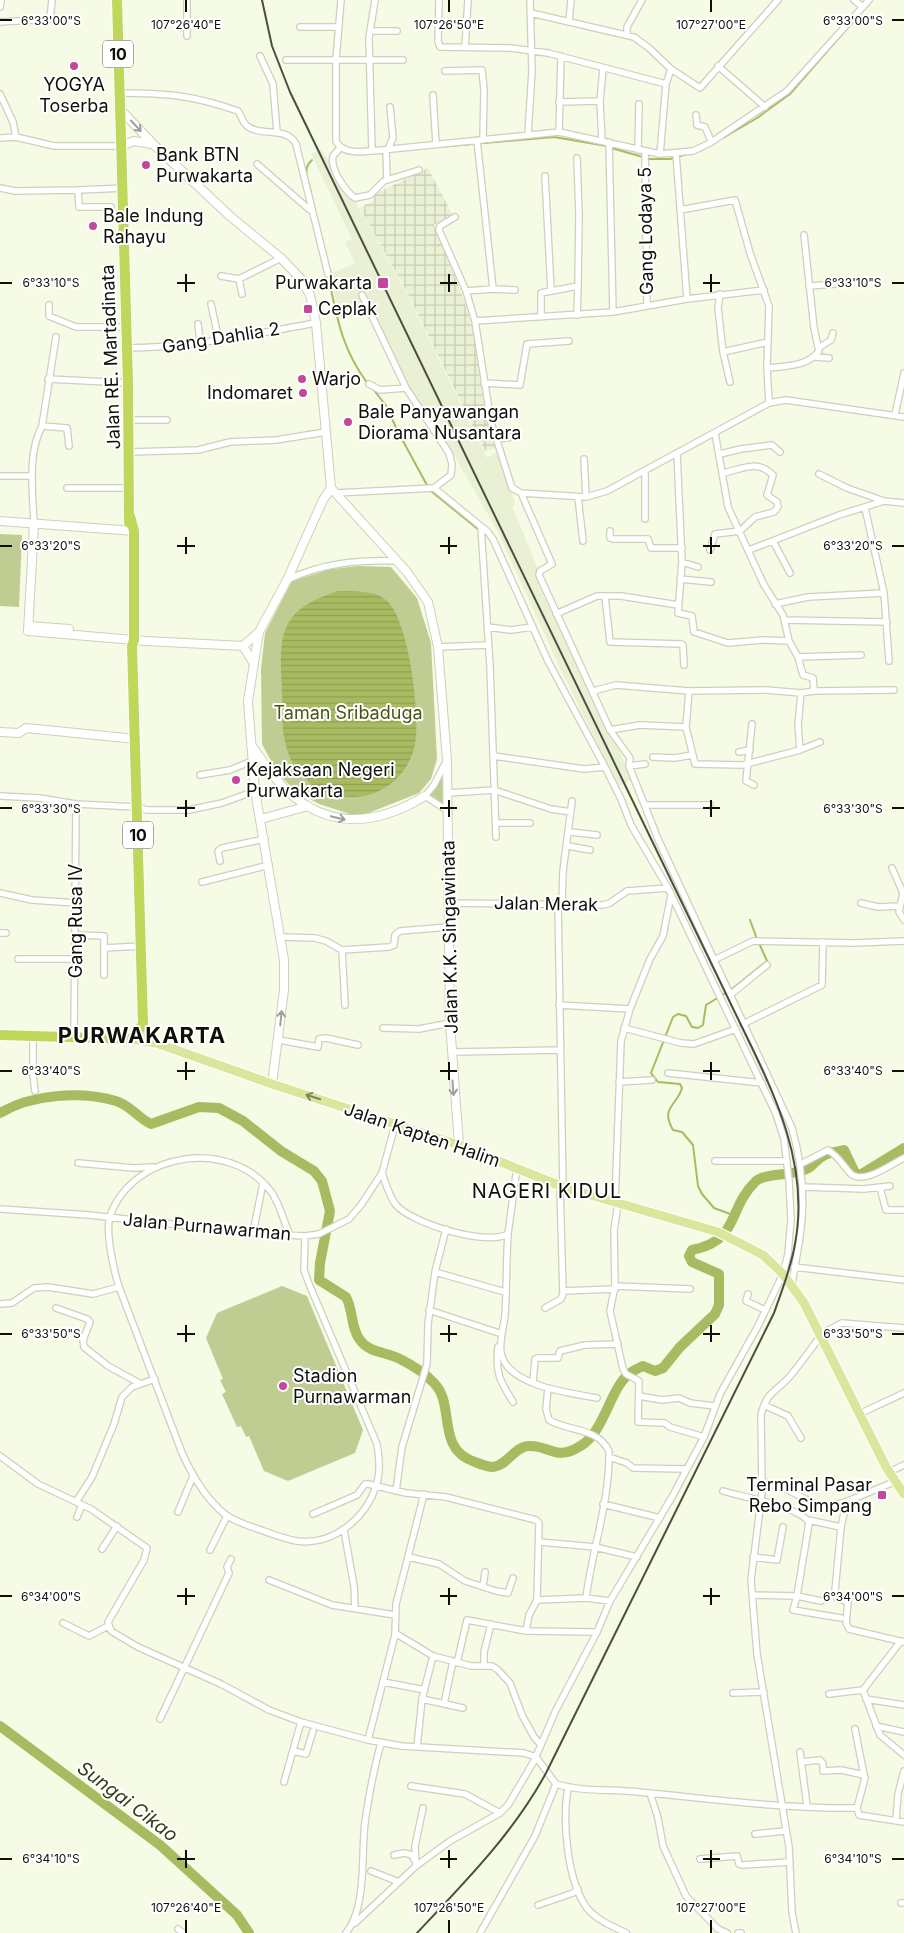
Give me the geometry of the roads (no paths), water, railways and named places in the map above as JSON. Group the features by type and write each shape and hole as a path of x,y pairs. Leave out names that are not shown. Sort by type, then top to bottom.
{"highway":[{"name":"10","path":"117,0 118,107"},
{"name":"Jalan RE. Martadinata","path":"118,107 124,188 132,640 143,1024"},
{"path":"0,1034 132,1039 143,1024"}],"main road":[{"path":"143,1024 147,1035 156,1043"},
{"name":"Jalan Kapten Halim","path":"132,1039 156,1043 459,1146 517,1167 561,1186 718,1232 763,1254 783,1274 804,1302 819,1336 894,1482 904,1494"}],"street":[{"path":"0,7 1,0"},
{"path":"0,22 50,19 52,0"},
{"path":"188,0 188,36"},
{"path":"341,0 336,60 336,141 341,147 352,152 386,151 436,144 560,132 602,140 608,145 638,150 645,156 660,154 676,156 693,151 766,107 787,91 869,0"},
{"path":"372,151 370,30 375,0"},
{"path":"438,0 439,45 531,51 561,56 603,69 666,84"},
{"path":"465,48 468,0"},
{"path":"528,135 531,51 530,0"},
{"path":"570,22 571,0"},
{"path":"627,34 627,27 642,0"},
{"path":"530,13 627,34 649,48 671,70 700,88 778,0"},
{"path":"854,0 863,8"},
{"path":"300,27 338,27"},
{"path":"370,30 397,31"},
{"path":"260,56 272,84 277,133"},
{"path":"560,132 561,56"},
{"path":"286,60 403,60"},
{"path":"718,66 766,107"},
{"path":"602,140 600,101 603,69"},
{"path":"446,71 480,70 483,72 478,151 493,289"},
{"path":"660,154 666,84 671,70"},
{"path":"118,93 168,93 193,97 238,111 244,122 255,131 288,134 296,144 310,210 328,274"},
{"path":"0,94 13,122 16,137"},
{"path":"433,95 436,144"},
{"path":"559,102 600,101"},
{"path":"638,150 639,104"},
{"path":"387,180 386,151 392,138 390,106"},
{"path":"118,107 154,145 231,216 293,269 306,287 316,323 326,432 334,491"},
{"path":"696,115 697,125 705,127 711,141"},
{"path":"0,138 16,137 54,146 122,146 134,141 145,141 154,145"},
{"path":"608,145 613,312"},
{"path":"341,147 332,156 334,168 344,186 355,198 370,195 379,184 387,180 419,170"},
{"name":"Gang Lodaya 5","path":"645,156 647,306"},
{"path":"676,156 687,299"},
{"path":"577,158 580,235 577,315"},
{"path":"257,164 310,210"},
{"path":"545,176 551,290"},
{"path":"0,188 33,191 124,188"},
{"path":"78,190 79,207 111,207"},
{"path":"680,210 735,200 769,310 767,368 769,403"},
{"path":"455,218 440,226 439,230 466,292 475,321 484,383 497,439 512,488 521,493 586,497 607,492 760,406 769,403 786,400 895,415 904,418"},
{"path":"804,235 814,328 820,347"},
{"path":"221,276 239,279 281,258"},
{"path":"239,279 242,294"},
{"path":"810,286 835,284"},
{"path":"541,317 541,292 578,286"},
{"path":"466,292 493,289 515,290"},
{"path":"475,321 613,312 720,294 764,290"},
{"path":"720,294 718,308 723,352 730,382"},
{"path":"272,1084 284,990 282,936 255,791 250,743 248,702 259,632 287,580 323,500 334,491 431,488 451,475 452,464 449,454 406,388 362,295"},
{"path":"211,304 219,341"},
{"path":"50,305 49,316 72,327 126,327"},
{"name":"Gang Dahlia 2","path":"126,348 157,349 219,341 316,323"},
{"path":"198,324 200,343"},
{"path":"815,357 820,347 831,340 833,333"},
{"path":"56,337 42,426 37,435 32,476 34,524 28,628 80,632 132,640 243,646 259,632"},
{"path":"484,383 520,385 527,344 569,341"},
{"path":"723,352 768,342"},
{"path":"767,368 799,365 815,357 829,358"},
{"path":"895,415 904,373"},
{"path":"48,379 128,383"},
{"path":"369,384 380,390 406,388"},
{"path":"129,420 167,420"},
{"path":"42,426 66,428 69,446"},
{"path":"130,452 198,450 239,441 276,440 326,432"},
{"path":"715,433 728,507 775,604 785,620 789,641 798,657 804,676 813,678 814,691"},
{"path":"497,439 518,436"},
{"path":"720,454 772,445 780,452"},
{"path":"677,454 682,548 678,613 692,616 694,632 715,640 728,643 763,640 789,641"},
{"path":"584,459 586,497"},
{"path":"723,473 758,465 773,475 767,495 777,502 776,510 755,517 742,536"},
{"path":"645,472 645,518"},
{"path":"818,474 847,488 884,501 904,503"},
{"path":"0,476 32,476"},
{"path":"67,488 130,488"},
{"path":"346,1933 416,1864 450,1841 500,1813 508,1804 536,1757 556,1710 597,1632 610,1601 660,1518 704,1437 723,1388 745,1353 783,1274 790,1237 789,1181 784,1139 779,1122 762,1083 722,999 716,992 668,888 631,825 606,767 548,661 493,539 481,527 431,488"},
{"name":"Jalan K.K. Singawinata","path":"334,491 420,589 428,602 438,647 447,760 450,1023 459,1146"},
{"path":"521,493 552,564 540,571 538,575 610,730 630,758 629,766 658,839 743,1024 787,1114 802,1166 804,1187 800,1238 792,1285"},
{"path":"578,497 583,541"},
{"path":"749,550 839,515 884,501"},
{"path":"865,508 884,593 890,661"},
{"path":"0,521 131,531"},
{"path":"481,527 494,756 496,837"},
{"path":"610,531 610,538 613,539 648,538 651,548 682,548"},
{"path":"710,550 715,534 742,536"},
{"path":"773,541 790,573"},
{"path":"287,580 329,564 361,561 396,561"},
{"path":"682,562 698,567"},
{"path":"680,579 711,582"},
{"path":"775,604 808,597 884,593"},
{"path":"556,614 597,596 678,604"},
{"path":"604,596 610,642 681,644 683,645 684,664"},
{"path":"785,620 886,622"},
{"path":"487,627 510,630 533,627"},
{"path":"438,647 488,645"},
{"path":"243,646 254,664"},
{"path":"798,657 861,655"},
{"path":"593,691 616,685 691,690 801,693 814,691 894,690"},
{"path":"691,690 684,727 695,764 742,765 800,750 820,742"},
{"path":"800,750 798,725 801,693"},
{"path":"752,724 746,782 754,785"},
{"path":"610,730 640,725 684,727"},
{"path":"0,732 16,733 26,728 136,739"},
{"path":"250,743 283,787 308,806 335,818 350,820 364,820 402,808 425,796 434,785 447,760"},
{"path":"739,752 750,750"},
{"path":"653,757 675,758 692,754"},
{"path":"494,756 584,769 606,767"},
{"path":"200,775 230,770 252,761"},
{"path":"629,766 645,764"},
{"path":"448,793 494,790 551,809 571,812"},
{"path":"0,796 39,798 76,804 137,807 147,810 189,810 222,803 255,791"},
{"path":"425,796 448,811"},
{"path":"545,1308 561,1299 563,1291 559,1005 560,904 563,871 570,832 572,801"},
{"name":"Gang Rusa IV","path":"74,1037 76,804"},
{"path":"645,805 710,805"},
{"path":"261,818 308,806"},
{"path":"495,823 530,823"},
{"path":"570,832 597,835"},
{"path":"220,861 218,851 222,848 265,839"},
{"path":"568,846 583,847 590,850"},
{"path":"202,882 269,865"},
{"path":"892,868 902,882 903,896 899,912 904,920"},
{"name":"Jalan Merak","path":"449,903 606,904 627,891 668,888"},
{"path":"0,893 32,900 76,903"},
{"path":"671,894 663,936 650,959 630,1009 621,1041 617,1203 614,1230 615,1288 610,1311 626,1374 639,1381 638,1422 665,1423 670,1427 704,1437"},
{"path":"861,903 878,907 900,906"},
{"path":"282,936 315,938 326,941 342,950 394,945 395,934 400,931 449,927"},
{"path":"76,935 104,936 104,975"},
{"path":"714,960 753,941 756,943 904,941"},
{"path":"743,1024 822,985 823,942"},
{"path":"104,948 142,946"},
{"path":"342,950 345,1005"},
{"path":"18,959 76,959"},
{"path":"729,991 767,965"},
{"path":"559,1005 630,1009"},
{"path":"383,1028 419,1029 450,1023"},
{"path":"624,1028 694,1044 736,1029"},
{"path":"33,1036 35,1091"},
{"path":"279,1040 318,1047 319,1039 326,1038 358,1045"},
{"path":"452,1052 560,1050"},
{"path":"668,1073 762,1083"},
{"path":"619,1082 652,1080"},
{"path":"395,1125 382,1173 392,1199 397,1206 416,1219 480,1238 498,1237 508,1234"},
{"path":"802,1166 825,1150 838,1156 851,1174 857,1177 865,1177 904,1158"},
{"path":"78,1163 134,1168 156,1166 192,1158 217,1158 238,1164 263,1183 273,1194 290,1235"},
{"path":"715,1160 787,1161"},
{"path":"156,1166 129,1187 110,1218 112,1266 119,1287 182,1453 193,1476 214,1504 227,1516 276,1536 298,1541 323,1538 344,1530 361,1512 376,1486 379,1462 377,1444 304,1270 305,1236"},
{"path":"513,1402 500,1381 496,1367 505,1292 508,1234 517,1167"},
{"name":"Jalan Purnawarman","path":"0,1209 253,1233 305,1236 319,1234 349,1219 382,1173"},
{"path":"253,1233 263,1183"},
{"path":"804,1187 880,1188 890,1186"},
{"path":"880,1188 886,1210 904,1210"},
{"path":"396,1491 402,1447 426,1369 429,1310 435,1272 446,1229"},
{"path":"794,1267 904,1280"},
{"path":"435,1272 505,1292"},
{"path":"0,1304 12,1303 34,1288 48,1287 94,1294 119,1287"},
{"path":"563,1291 615,1288 690,1289"},
{"path":"748,1294 746,1301 765,1310"},
{"path":"56,1308 87,1319 90,1322 83,1340 84,1346 108,1366 139,1383"},
{"path":"429,1310 500,1333"},
{"path":"796,1933 783,1806 767,1722 757,1654 752,1557 761,1502 761,1415 772,1391 790,1376 819,1336 842,1323 904,1328"},
{"path":"500,1333 501,1352 504,1362 517,1376 548,1388 597,1398"},
{"path":"533,1382 535,1359 537,1358 558,1358 560,1351 585,1345 618,1344"},
{"path":"76,1502 92,1478 114,1424 122,1397 129,1388 154,1379"},
{"path":"548,1388 546,1408 549,1420 559,1425 584,1430 598,1437 606,1445 610,1457 586,1598"},
{"path":"859,1414 904,1393"},
{"path":"639,1396 662,1400 679,1398 690,1403 715,1406"},
{"path":"764,1405 788,1416 801,1438"},
{"path":"0,1456 38,1484 82,1505 145,1546 148,1551 108,1619 108,1626 111,1631 138,1648 220,1684 269,1710 301,1722 381,1743 417,1747 463,1748 524,1754 536,1757 556,1784 568,1788 650,1793 783,1806 857,1808"},
{"path":"610,1457 627,1463 633,1468 687,1469"},
{"path":"889,1472 904,1465"},
{"path":"178,1512 193,1476"},
{"path":"762,1481 786,1489 823,1508 848,1501 894,1482"},
{"path":"313,1514 357,1495 365,1484 396,1491 446,1497 536,1520 539,1523 540,1542 537,1600 529,1615 526,1631"},
{"path":"723,1491 783,1506 808,1520 841,1528"},
{"path":"368,1740 395,1634 395,1615 424,1494"},
{"path":"828,1694 863,1690 902,1642 847,1627 848,1602 838,1598 835,1594 841,1528 848,1501"},
{"path":"603,1504 660,1518"},
{"path":"77,1517 82,1505"},
{"path":"210,1550 227,1516"},
{"path":"808,1520 797,1596 793,1610 841,1618"},
{"path":"102,1549 117,1526"},
{"path":"752,1557 777,1560 783,1528"},
{"path":"344,1530 354,1586 355,1608"},
{"path":"540,1542 595,1547 637,1556"},
{"path":"409,1557 438,1564 464,1581 483,1587 508,1592 513,1578"},
{"path":"160,1719 174,1684 184,1669 229,1573 227,1567 231,1560"},
{"path":"483,1587 485,1572"},
{"path":"269,1580 332,1605 395,1615"},
{"path":"753,1594 797,1596 821,1601"},
{"path":"537,1600 586,1598 610,1601"},
{"path":"444,1704 465,1622 469,1620 526,1631 597,1632"},
{"path":"63,1623 89,1636 108,1626"},
{"path":"484,1666 484,1652 492,1624"},
{"path":"395,1634 433,1656 476,1667 492,1666 508,1679 522,1715 541,1745"},
{"path":"417,1747 422,1699 433,1656"},
{"path":"383,1682 425,1690"},
{"path":"863,1690 876,1726 885,1740 904,1755"},
{"path":"733,1693 764,1692"},
{"path":"422,1699 463,1708"},
{"path":"866,1699 904,1706"},
{"path":"284,1782 301,1722"},
{"path":"876,1726 904,1732"},
{"path":"854,1729 865,1778 857,1808 859,1815 904,1822"},
{"path":"292,1751 306,1754 312,1731"},
{"path":"355,1923 366,1819 381,1743"},
{"path":"800,1752 807,1806"},
{"path":"802,1762 820,1760 823,1764 823,1771 841,1770 864,1775"},
{"path":"896,1820 898,1794 904,1771"},
{"path":"480,1933 535,1836 556,1784"},
{"path":"411,1786 466,1794 500,1813"},
{"path":"568,1788 565,1820 567,1849 578,1889 587,1908 626,1933"},
{"path":"650,1793 658,1818 663,1846 686,1896 718,1929 727,1933"},
{"path":"416,1864 415,1846 423,1808"},
{"path":"756,1834 786,1831"},
{"path":"394,1855 404,1853 412,1855 416,1864"},
{"path":"700,1859 738,1856 739,1864 790,1862"},
{"path":"371,1870 399,1882"},
{"path":"538,1905 573,1894 578,1889"}],"waterway":[{"path":"723,138 757,118 790,94 849,26"},
{"path":"438,147 554,137 607,146"},
{"path":"611,148 643,157"},
{"path":"647,159 670,159 687,154"},
{"path":"311,192 306,171 312,160"},
{"path":"328,275 341,332 352,358 368,384"},
{"path":"373,389 387,407 397,430 428,487"},
{"path":"431,491 479,530"},
{"path":"750,920 757,939"},
{"path":"733,1215 714,1208 702,1194 698,1186 693,1145 682,1132 673,1130 669,1122 669,1111 680,1094 682,1088 680,1084 658,1082 651,1073 673,1017 678,1014 686,1016 692,1027 698,1028 703,1025 706,1005 732,989 767,961 759,943"},
{"path":"0,1113 41,1098 72,1095 116,1101 126,1105 151,1124 199,1107 219,1108 243,1121 281,1151 314,1171 322,1181 330,1211 320,1263 319,1280 346,1297 355,1330 364,1344 373,1350 405,1361 434,1383 444,1403 450,1437 455,1447 463,1456 479,1464 493,1467 503,1463 523,1447 535,1446 559,1453 573,1450 582,1445 596,1430 617,1388 630,1373 643,1366 655,1371 663,1368 680,1347 715,1314 719,1305 719,1274 692,1262 689,1256 692,1250 708,1245 726,1231 740,1203 756,1181 764,1177 803,1170 829,1153 844,1150 855,1173 860,1175 904,1148"},
{"name":"Sungai Cikao","path":"0,1726 160,1845 237,1915 249,1933"}],"railway":[{"path":"262,0 272,46 290,92 756,1055 781,1116 791,1147 797,1178 798,1211 795,1244 789,1270 774,1313 546,1773 519,1817 487,1857 417,1933"}],"place":[{"name":"YOGYA Toserba","path":"74,66"},
{"name":"Bank BTN Purwakarta","path":"146,165"},
{"name":"Bale Indung Rahayu","path":"93,226"},
{"name":"Purwakarta","path":"383,283"},
{"name":"Ceplak","path":"308,309"},
{"name":"Warjo","path":"302,379"},
{"name":"Indomaret","path":"303,393"},
{"name":"Bale Panyawangan Diorama Nusantara","path":"348,422"},
{"name":"Kejaksaan Negeri Purwakarta","path":"236,780"},
{"name":"Stadion Purnawarman","path":"283,1386"},
{"name":"Terminal Pasar Rebo Simpang","path":"882,1495"}],"district":[{"name":"PURWAKARTA","path":"142,1035"},
{"name":"NAGERI KIDUL","path":"547,1191"}],"park label":[{"name":"Taman Sribaduga","path":"348,713"}]}
